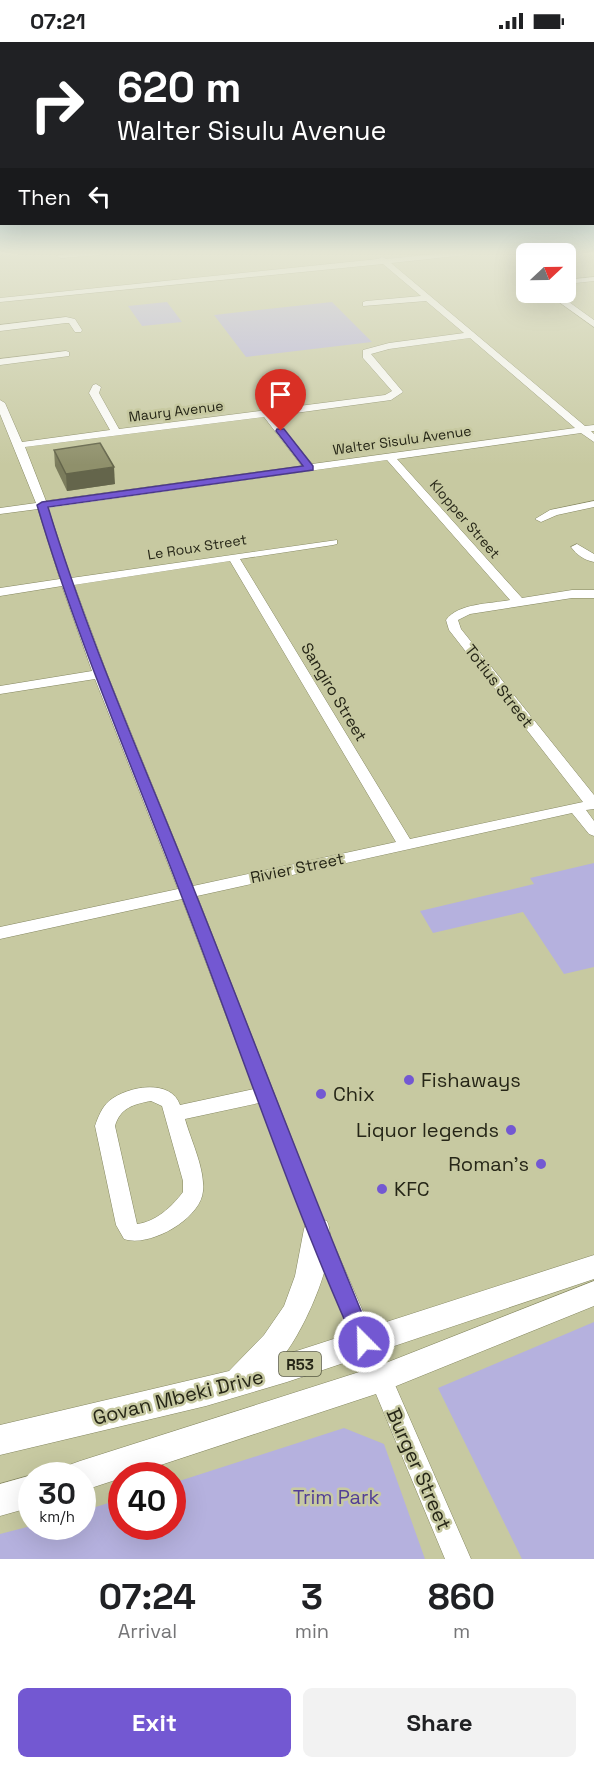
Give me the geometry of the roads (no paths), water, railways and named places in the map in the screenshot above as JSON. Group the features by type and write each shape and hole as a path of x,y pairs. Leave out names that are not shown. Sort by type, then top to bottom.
{"main road":[{"path":"234,1384 266,1357 293,1322 310,1274 317,1229"},
{"name":"Govan Mbeki Drive","path":"0,1440 234,1384 594,1267"},
{"name":"R53","path":"96,1471 379,1379 594,1293"},
{"path":"0,1500 18,1495"}],"street":[{"path":"0,328 33,324 38,333"},
{"path":"73,324 78,330"},
{"path":"458,324 589,429 594,439"},
{"name":"Maury Avenue","path":"22,453 45,442 396,396 396,389 369,359 366,352 389,346 471,335"},
{"path":"0,362 66,354"},
{"path":"96,387 94,393 116,432"},
{"name":"Burger Street","path":"0,403 42,505 66,582 100,674 187,891 317,1229 379,1379 458,1559"},
{"path":"266,413 309,468"},
{"name":"Walter Sisulu Avenue","path":"0,511 589,429"},
{"path":"22,453 45,442"},
{"name":"Klopper Street","path":"390,457 518,602"},
{"path":"541,519 554,512 594,504"},
{"name":"Le Roux Street","path":"0,592 333,542"},
{"path":"577,547 589,557 594,558"},
{"name":"Sangiro Street","path":"233,557 406,845"},
{"path":"518,602 572,594 594,594"},
{"name":"Totius Street","path":"518,602 462,613 452,620 452,625 594,804"},
{"path":"0,690 100,674"},
{"name":"Rivier Street","path":"0,933 594,804"},
{"path":"576,808 594,831"},
{"path":"151,1094 170,1102 175,1114 193,1181 193,1194 179,1213 152,1230 131,1233 126,1225 108,1150 106,1117 118,1103 151,1094"},
{"path":"175,1114 266,1094"}],"place":[{"name":"Fishaways","path":"409,1080"},
{"name":"Chix","path":"321,1094"},
{"name":"Liquor legends","path":"511,1130"},
{"name":"Roman's","path":"541,1164"},
{"name":"KFC","path":"382,1189"}],"park label":[{"name":"Trim Park","path":"336,1497"}]}
